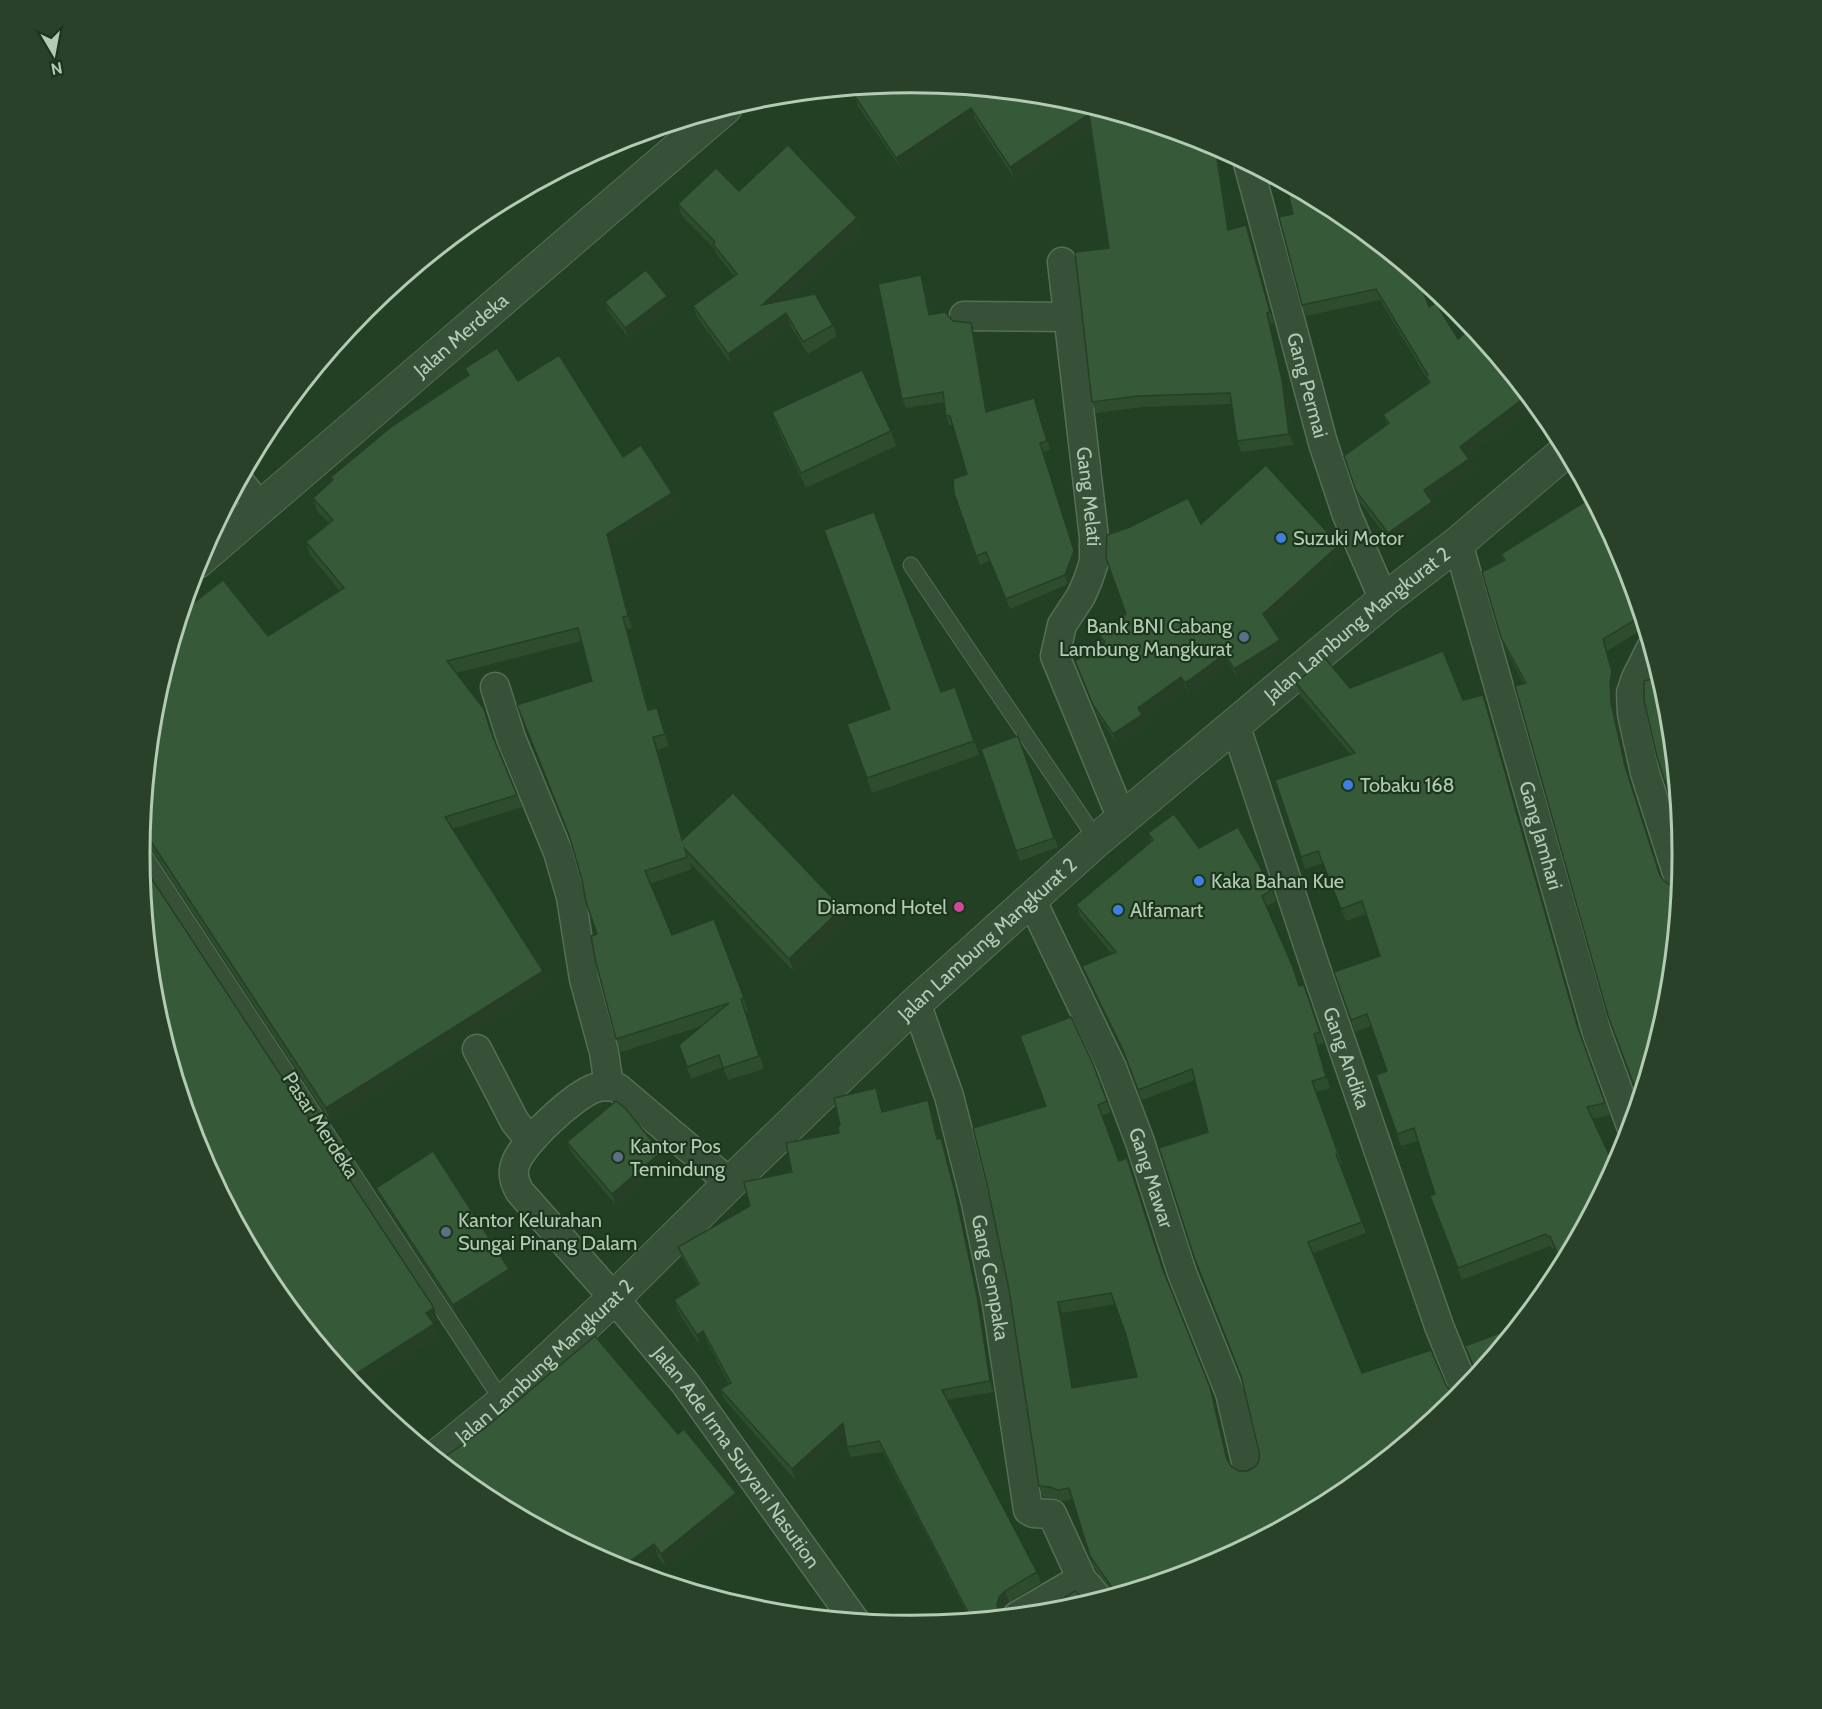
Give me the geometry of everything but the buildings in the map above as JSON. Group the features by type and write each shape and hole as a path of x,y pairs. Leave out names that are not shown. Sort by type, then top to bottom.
{"street":[{"name":"Jalan Merdeka","path":"215,547 711,120"},
{"name":"Gang Permai","path":"1251,173 1329,462 1347,515 1384,600"},
{"name":"Gang Melati","path":"1062,262 1094,537 1094,562 1081,596 1062,625 1055,656 1122,819"},
{"path":"964,316 1068,317"},
{"name":"Jalan Lambung Mangkurat 2","path":"440,1453 503,1402 614,1298 730,1182 916,1003 1097,840 1559,457"},
{"path":"244,488 260,507"},
{"name":"Gang Jamhari","path":"1458,543 1597,1033 1627,1114"},
{"path":"1647,656 1631,693 1632,714 1646,773 1672,856"},
{"path":"495,687 510,738 558,852 571,897 584,979 604,1052 609,1086 618,1088 730,1182"},
{"name":"Gang Andika","path":"1235,724 1431,1304 1462,1380"},
{"name":"Gang Mawar","path":"1032,899 1112,1068 1140,1142 1182,1273 1230,1393 1247,1466"},
{"name":"Gang Cempaka","path":"916,1003 949,1096 976,1203 997,1304 1028,1510 1033,1513 1052,1514 1091,1592"},
{"path":"477,1049 515,1122 530,1140"},
{"name":"Jalan Ade Irma Suryani Nasution","path":"609,1086 594,1088 582,1094 530,1140 514,1168 514,1179 520,1192 614,1298 685,1383 849,1613"},
{"path":"1036,1605 1072,1584 1091,1592"}],"lane":[{"path":"911,565 1097,840"},
{"name":"Pasar Merdeka","path":"150,865 503,1402"}],"place":[{"name":"Suzuki Motor","path":"1281,538"},
{"name":"Bank BNI Cabang Lambung Mangkurat","path":"1244,637"},
{"name":"Tobaku 168","path":"1348,785"},
{"name":"Kaka Bahan Kue","path":"1199,881"},
{"name":"Diamond Hotel","path":"959,907"},
{"name":"Alfamart","path":"1118,910"},
{"name":"Kantor Pos Temindung","path":"618,1157"},
{"name":"Kantor Kelurahan Sungai Pinang Dalam","path":"446,1232"}]}
